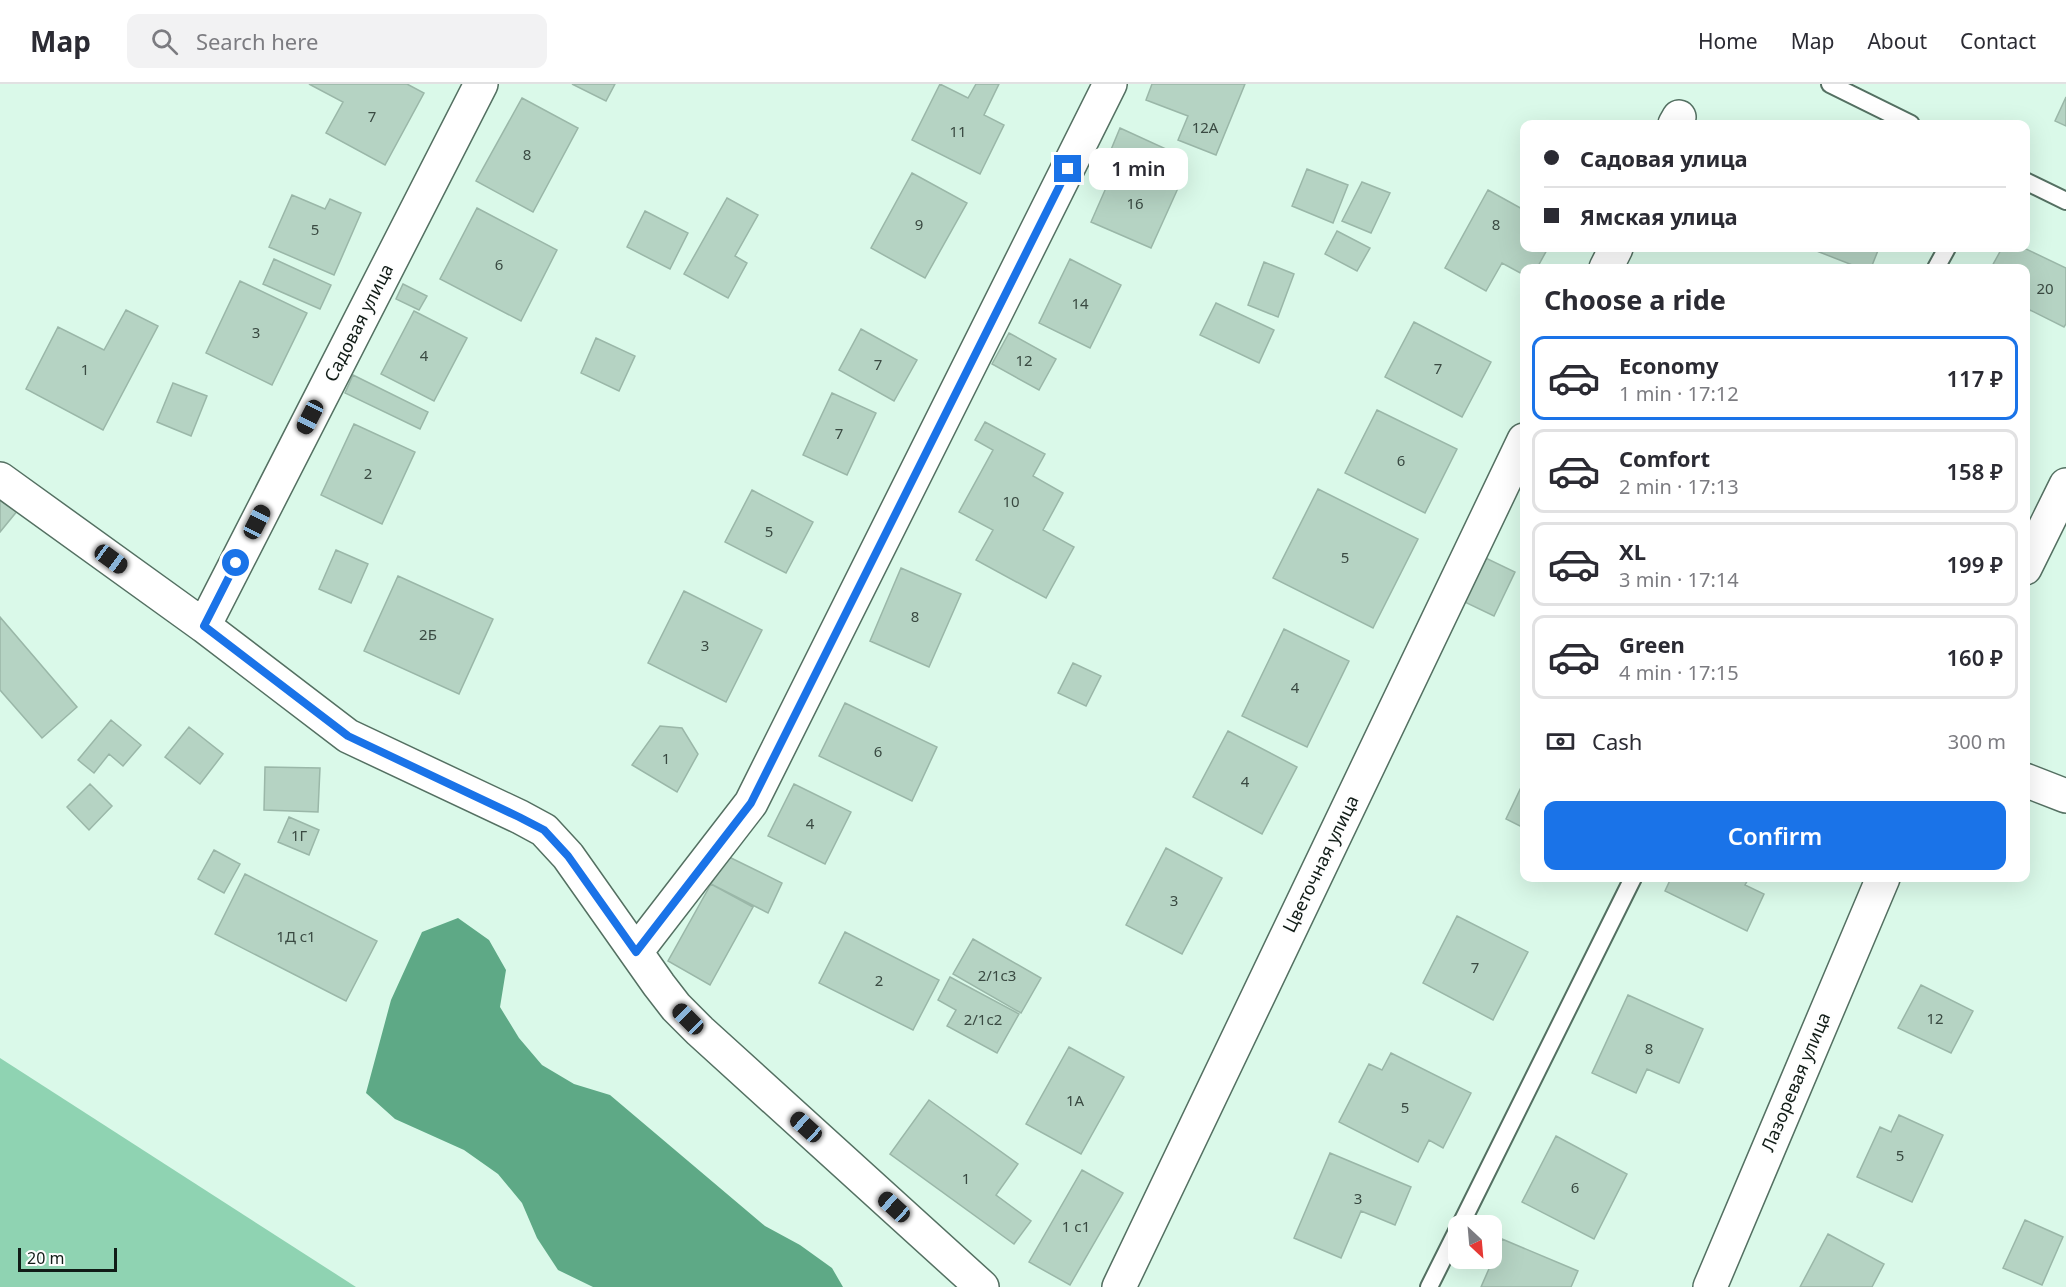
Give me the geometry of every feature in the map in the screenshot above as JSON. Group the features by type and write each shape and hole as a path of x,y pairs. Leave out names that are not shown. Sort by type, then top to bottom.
{"street":[{"name":"Садовая улица","path":"204,626 481,84"},
{"path":"636,952 751,803 1110,84"},
{"name":"Цветочная улица","path":"1119,1287 1520,448"},
{"path":"0,479 204,626 348,736 544,830 568,856 676,1007 982,1287"},
{"path":"2030,558 2066,485"},
{"path":"2030,782 2066,796"},
{"name":"Лазоревая улица","path":"1710,1287 1881,882"}],"lane":[{"path":"1830,84 1903,120"},
{"path":"2030,183 2066,201"},
{"path":"1465,1215 1631,882"},
{"path":"1429,1287 1448,1249"}],"shaded area":[{"path":"458,918 489,940 506,970 500,1007 519,1038 542,1065 574,1084 610,1095 765,1226 800,1245 832,1268 843,1287 593,1287 558,1270 537,1238 522,1203 498,1174 464,1150 395,1119 366,1093 391,1000 422,932"},
{"path":"0,1058 356,1287 0,1287"}],"building":[{"path":"309,84 407,84 424,93 385,165 326,133 343,102"},
{"path":"572,84 615,84 606,101"},
{"path":"940,84 968,98 976,84 999,84 984,115 1004,125 980,174 912,140"},
{"path":"1152,84 1245,84 1216,155 1178,140 1188,116 1146,100"},
{"path":"2066,97 2066,126 2055,121"},
{"path":"522,98 578,128 533,212 476,181"},
{"path":"1120,128 1177,154 1165,180 1179,186 1151,248 1091,222 1120,156 1110,152"},
{"path":"1307,169 1348,185 1333,223 1292,206"},
{"path":"912,173 967,203 925,278 871,248"},
{"path":"1362,182 1390,193 1371,233 1342,221"},
{"path":"1488,190 1520,208 1520,252 1546,252 1539,264 1520,264 1520,273 1502,263 1486,291 1445,268"},
{"path":"292,195 325,209 330,199 361,213 334,275 269,247"},
{"path":"727,198 758,215 735,256 747,263 728,298 684,274"},
{"path":"477,208 557,250 521,321 440,279"},
{"path":"645,211 688,233 670,269 627,247"},
{"path":"1337,231 1370,248 1357,271 1325,254"},
{"path":"2030,251 2066,268 2066,324 2064,327 2030,310 2030,264 1993,264 2000,252"},
{"path":"1819,252 1877,252 1873,264 1850,264"},
{"path":"274,259 331,285 320,309 263,284"},
{"path":"1070,259 1121,285 1090,348 1039,323"},
{"path":"1264,262 1294,274 1278,317 1248,305"},
{"path":"240,281 307,313 272,385 206,353"},
{"path":"403,284 427,296 419,310 396,299"},
{"path":"1216,303 1274,330 1259,363 1200,335"},
{"path":"126,310 158,326 103,430 26,389 58,327 104,350"},
{"path":"414,311 467,338 434,401 381,374"},
{"path":"1414,322 1491,362 1462,417 1385,377"},
{"path":"861,329 917,360 894,401 839,370"},
{"path":"1009,333 1056,359 1039,390 992,364"},
{"path":"596,338 635,356 619,391 581,373"},
{"path":"353,375 428,412 420,429 345,393"},
{"path":"173,383 207,396 191,436 157,422"},
{"path":"832,393 876,413 847,475 803,455"},
{"path":"1377,410 1457,449 1425,513 1345,473"},
{"path":"985,422 1045,454 1033,476 1063,493 1043,530 1074,547 1046,598 976,560 993,530 959,512 993,450 975,440"},
{"path":"354,424 415,452 382,524 321,495"},
{"path":"1318,489 1418,539 1373,628 1273,578"},
{"path":"752,490 813,522 786,573 725,542"},
{"path":"0,495 18,510 0,532"},
{"path":"336,550 368,564 351,603 319,589"},
{"path":"1471,551 1515,572 1494,616 1450,595"},
{"path":"901,568 961,594 929,667 870,641"},
{"path":"398,576 493,619 459,694 364,651"},
{"path":"684,591 762,630 726,702 648,663"},
{"path":"0,617 77,707 42,738 0,690"},
{"path":"1284,629 1349,661 1307,747 1242,716"},
{"path":"1073,663 1101,676 1086,706 1058,693"},
{"path":"845,703 937,747 912,801 819,756"},
{"path":"111,720 141,745 123,766 109,754 94,773 78,760"},
{"path":"660,726 682,728 698,754 677,792 632,765"},
{"path":"189,727 223,754 200,784 165,757"},
{"path":"1228,731 1297,767 1262,834 1193,797"},
{"path":"265,767 320,768 318,812 264,810"},
{"path":"90,784 112,806 89,830 67,807"},
{"path":"794,784 851,812 825,864 768,836"},
{"path":"1520,789 1520,826 1506,819"},
{"path":"289,817 319,830 309,855 278,842"},
{"path":"1166,848 1222,878 1182,954 1126,925"},
{"path":"214,850 240,864 224,893 198,879"},
{"path":"727,856 782,883 768,913 711,884"},
{"path":"245,874 377,941 346,1001 215,934"},
{"path":"1669,882 1747,882 1745,885 1764,894 1747,931 1665,891"},
{"path":"711,884 753,907 710,985 668,961"},
{"path":"1457,916 1528,952 1493,1020 1423,983"},
{"path":"845,932 939,980 913,1030 819,983"},
{"path":"973,939 1041,978 1021,1013 953,974"},
{"path":"950,977 1019,1014 997,1053 947,1026 956,1010 938,1000"},
{"path":"1921,985 1973,1011 1951,1053 1898,1028"},
{"path":"1628,995 1703,1029 1679,1083 1647,1069 1636,1093 1592,1073"},
{"path":"1069,1047 1124,1077 1081,1154 1026,1124"},
{"path":"1391,1053 1471,1093 1443,1148 1429,1140 1418,1162 1339,1122 1369,1064 1382,1070"},
{"path":"929,1100 1018,1164 996,1195 1031,1221 1014,1244 890,1154"},
{"path":"1899,1115 1943,1135 1912,1202 1857,1177 1880,1127 1891,1132"},
{"path":"1556,1136 1627,1174 1594,1239 1522,1202"},
{"path":"1330,1153 1411,1187 1395,1225 1361,1211 1341,1258 1294,1238"},
{"path":"1082,1170 1123,1193 1070,1285 1029,1262"},
{"path":"2025,1220 2063,1237 2042,1285 2003,1268"},
{"path":"1828,1234 1884,1264 1872,1287 1800,1287"},
{"path":"1502,1239 1578,1271 1571,1287 1481,1287 1489,1269 1502,1269"}],"route":[{"path":"236,563 204,626 348,736 544,830 568,856 636,952 751,803 1068,169"}]}
